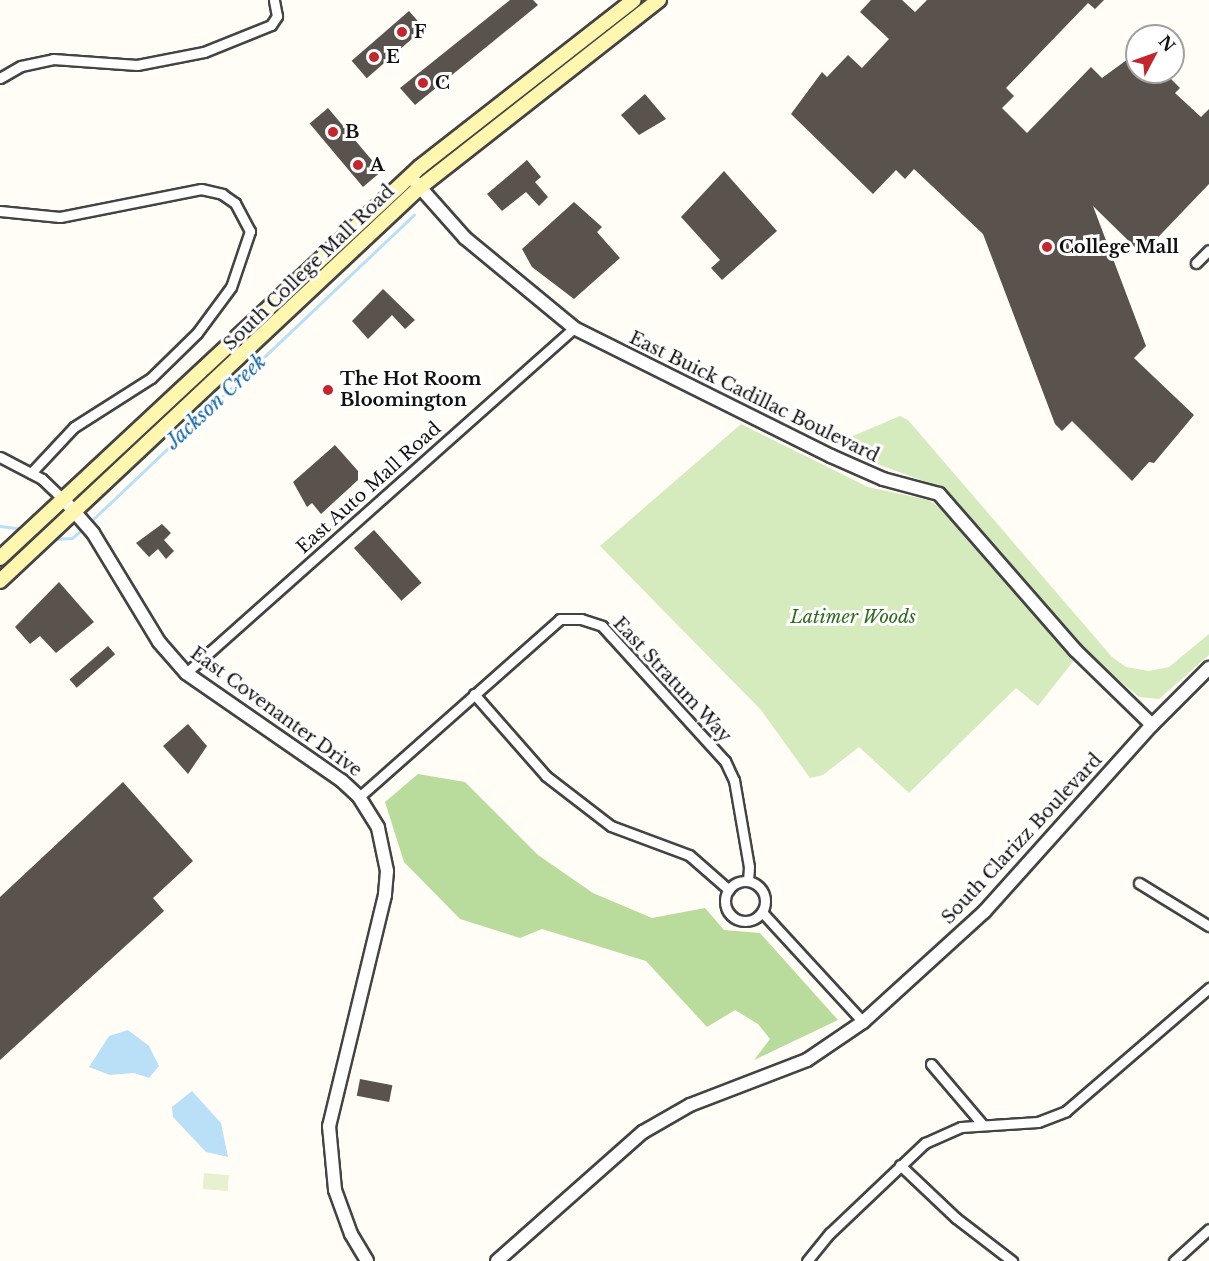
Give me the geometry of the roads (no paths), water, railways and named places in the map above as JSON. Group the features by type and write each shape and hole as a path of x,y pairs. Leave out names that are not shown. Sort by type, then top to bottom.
{"main road":[{"name":"South College Mall Road","path":"0,558 410,176 634,0"},
{"name":"South College Mall Road","path":"0,581 58,527 79,515 419,188 659,0"}],"street":[{"path":"0,78 21,66 52,59 137,65 204,52 271,25 277,16 274,0"},
{"name":"East Buick Cadillac Boulevard","path":"410,176 419,188 502,271 574,328 831,456 883,479 939,495 1075,650 1152,725"},
{"path":"0,212 60,217 201,189 222,194 235,203 250,231 231,287 203,327 151,378 74,427 31,473"},
{"path":"1196,263 1209,250"},
{"name":"East Auto Mall Road","path":"186,673 574,328"},
{"path":"215,358 227,372"},
{"name":"East Covenanter Drive","path":"0,457 31,473 79,515 92,531 159,642 186,673 359,797 382,839 387,882 334,1103 329,1148 342,1211 367,1261"},
{"name":"East Stratum Way","path":"359,797 560,618 602,626 724,761 734,780 750,867 748,881"},
{"name":"South Clarizz Boulevard","path":"497,1261 626,1146 662,1120 807,1060 863,1022 984,912 1152,725 1209,668"},
{"path":"474,694 546,776 611,826 689,855 729,890"},
{"path":"729,890 748,881 763,892 762,912 863,1022"},
{"path":"1139,883 1209,926"},
{"path":"729,890 726,906 734,917 753,920 762,912"},
{"path":"807,1261 900,1165 936,1136 982,1125 1038,1122 1066,1111 1209,988"},
{"path":"931,1064 982,1125"},
{"path":"900,1165 956,1218 1012,1261"},
{"path":"1174,1261 1209,1229"}],"water":[{"path":"128,1030 149,1046 159,1066 149,1078 134,1073 110,1075 89,1067 109,1036"},
{"path":"192,1091 221,1123 228,1157 206,1152 173,1117 172,1107"}],"waterway":[{"name":"Jackson Creek","path":"89,523 414,215"},
{"name":"Jackson Creek","path":"0,526 24,529"},
{"name":"Jackson Creek","path":"53,539 72,538 84,528"}],"place":[{"name":"F","path":"402,32"},
{"name":"E","path":"374,57"},
{"name":"C","path":"423,83"},
{"name":"B","path":"333,132"},
{"name":"A","path":"358,165"},
{"name":"College Mall","path":"1047,247"},
{"name":"The Hot Room Bloomington","path":"328,390"}],"park label":[{"name":"Latimer Woods","path":"853,617"}]}
